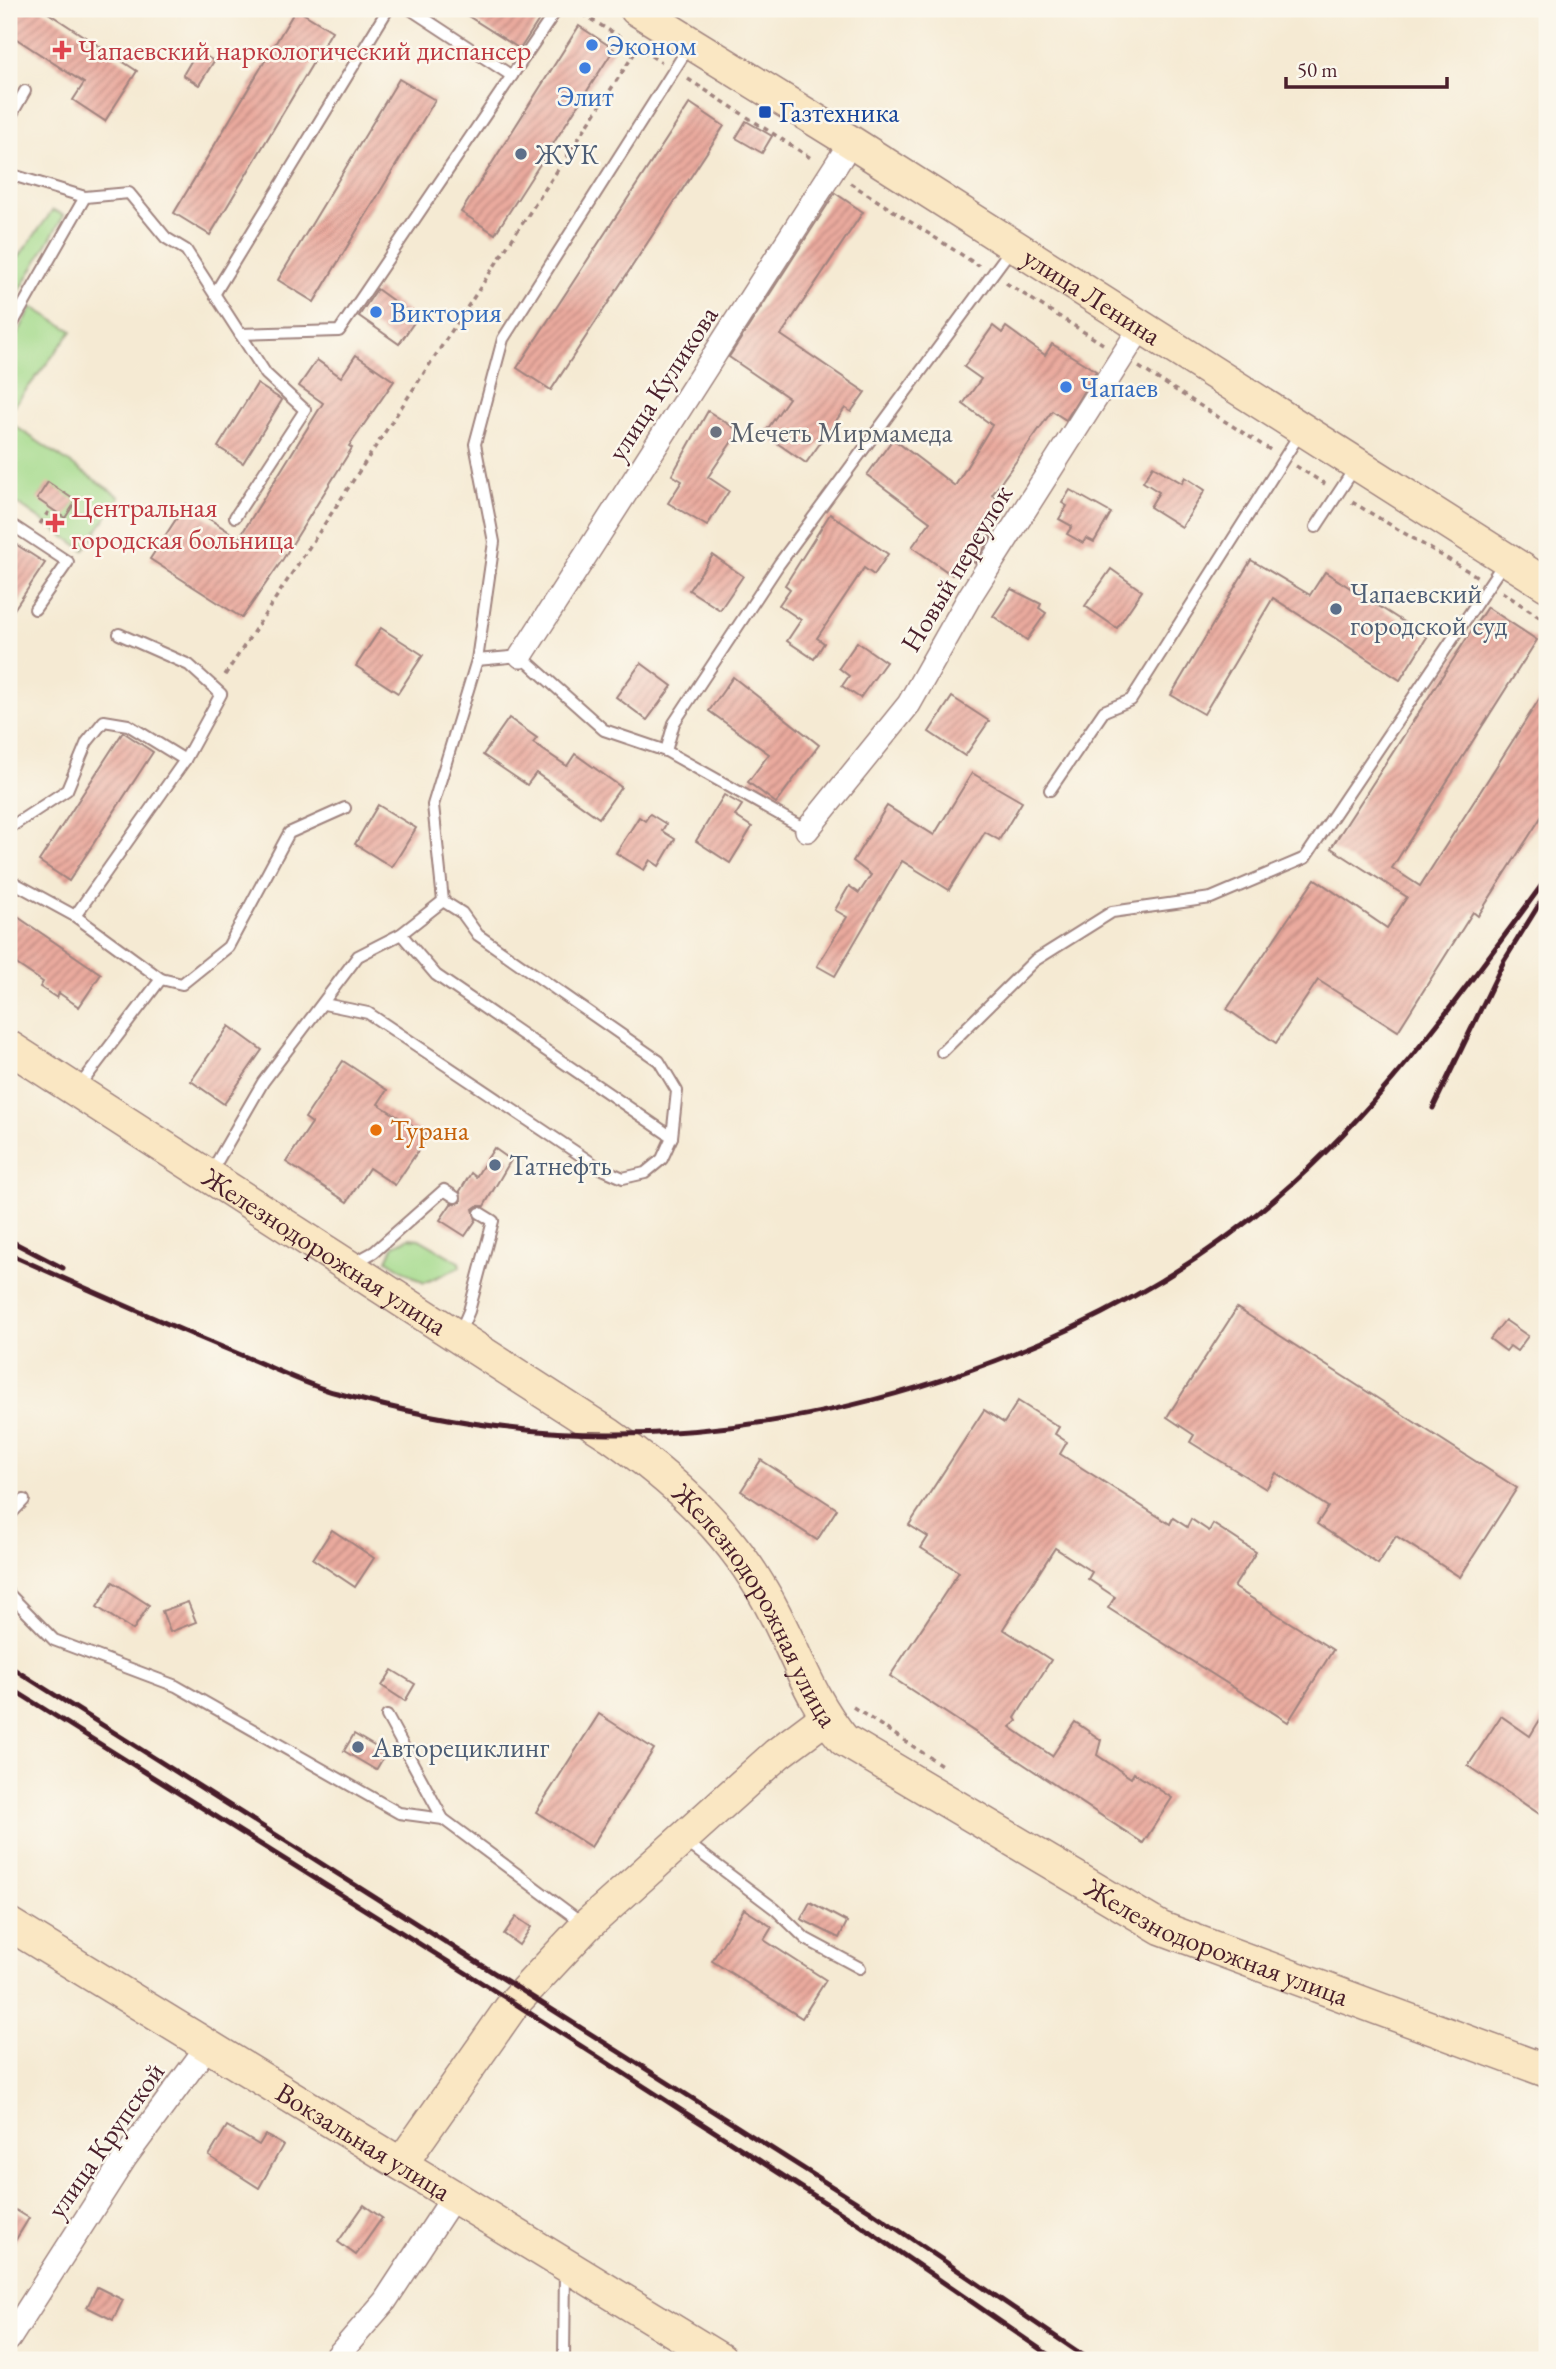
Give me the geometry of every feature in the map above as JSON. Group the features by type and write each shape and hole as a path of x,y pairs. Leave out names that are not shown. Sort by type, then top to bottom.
{"street":[{"name":"улица Ленина","path":"636,9 1358,463 1499,572 1547,585"},
{"name":"улица Куликова","path":"521,656 851,142"},
{"name":"Новый переулок","path":"807,830 909,704 970,596 1140,327"},
{"name":"Железнодорожная улица","path":"9,1047 610,1434 663,1472 700,1507 732,1545 763,1591 825,1717 844,1740 1161,1928 1547,2071"},
{"path":"401,2164 514,2003 586,1926 777,1754 825,1717"},
{"name":"Вокзальная улица","path":"9,1924 565,2264 690,2346 721,2360"},
{"name":"улица Крупской","path":"9,2339 125,2158 207,2047"},
{"path":"334,2360 385,2301 454,2196"}],"lane":[{"path":"215,293 388,9"},
{"path":"410,9 512,76"},
{"path":"240,334 339,331 553,15"},
{"path":"443,901 433,805 477,660 494,542 475,444 503,339 692,43"},
{"path":"9,119 25,91"},
{"path":"9,174 85,197 129,193 166,238 186,250 266,374 305,410 235,517"},
{"path":"9,330 85,197"},
{"path":"666,751 674,723 779,564 1013,247"},
{"path":"1050,790 1104,711 1131,699 1303,428"},
{"path":"1316,527 1358,463"},
{"path":"9,527 15,527 68,562 35,609"},
{"path":"942,1052 1034,961 1112,912 1211,898 1306,858 1499,572"},
{"path":"75,916 185,760 221,694 189,665 119,634"},
{"path":"477,660 521,656 604,730 666,751 807,830"},
{"path":"9,828 67,790 87,742 104,721 128,725 185,760"},
{"path":"9,880 75,916 161,979 183,984 228,947 289,834 345,808"},
{"path":"209,1176 263,1082 358,956 401,934 443,901"},
{"path":"324,1004 368,1013 598,1167 623,1178 645,1172 662,1159 672,1137 677,1091 659,1061 478,935 462,913 443,901"},
{"path":"401,934 436,975 672,1137"},
{"path":"76,1090 161,979"},
{"path":"349,1266 374,1252 444,1190 455,1197"},
{"path":"458,1336 469,1311 493,1221 480,1213"},
{"path":"9,1516 24,1500"},
{"path":"9,1594 54,1640 176,1686 399,1813 443,1819"},
{"path":"387,1716 443,1819 586,1926"},
{"path":"681,1839 775,1909 806,1939 860,1968"},
{"path":"564,2360 565,2264"}],"path":[{"path":"574,9 1338,493 1499,572 1547,622"},
{"path":"221,694 225,672 490,276 638,48"}],"green space":[{"path":"53,210 64,215 9,309 9,270"},
{"path":"32,307 72,331 9,412 9,350"},
{"path":"9,422 120,497 84,550 18,504 9,510"},
{"path":"409,1238 419,1239 459,1262 460,1267 424,1283 387,1260 394,1245"}],"building":[{"path":"9,9 42,9 137,71 105,121 73,100 84,83 9,34"},
{"path":"296,9 332,31 210,235 174,213"},
{"path":"457,9 546,9 520,49"},
{"path":"579,26 614,49 495,234 461,212"},
{"path":"197,51 214,61 199,85 183,75"},
{"path":"399,79 435,100 314,302 278,280"},
{"path":"690,103 724,126 551,390 517,368"},
{"path":"746,121 772,136 762,153 736,138"},
{"path":"835,193 863,212 781,335 865,392 851,412 845,408 806,463 764,434 789,398 729,357"},
{"path":"377,289 417,318 399,344 359,316"},
{"path":"993,326 1002,333 1006,327 1045,355 1052,344 1096,371 1066,420 1052,411 992,495 1000,500 980,529 991,537 975,563 965,556 952,575 912,547 930,522 867,475 893,439 955,486 992,425 963,404 981,379 964,367"},
{"path":"356,355 394,381 349,446 352,448 283,559 242,618 150,559 186,504 239,538 323,403 299,386 317,360 341,377"},
{"path":"257,384 282,400 243,463 218,447"},
{"path":"708,411 739,431 708,477 729,491 707,526 668,503 682,481 672,475"},
{"path":"1153,466 1182,483 1185,477 1205,490 1182,527 1150,507 1159,492 1143,482"},
{"path":"48,482 76,501 65,518 37,499"},
{"path":"1070,490 1111,513 1094,542 1086,538 1083,543 1067,534 1072,526 1059,519 1067,506 1062,503"},
{"path":"830,514 888,554 874,575 864,568 817,638 824,643 814,659 787,641 801,620 779,605 790,589 785,585"},
{"path":"9,540 45,563 9,617"},
{"path":"713,555 743,576 720,610 689,590"},
{"path":"1251,560 1310,595 1325,572 1427,637 1400,680 1273,598 1204,714 1171,695"},
{"path":"1111,569 1142,591 1117,628 1085,606"},
{"path":"1011,589 1041,604 1039,608 1046,613 1027,640 993,616"},
{"path":"1487,607 1537,640 1392,868 1420,886 1547,687 1547,808 1478,916 1473,912 1398,1031 1318,980 1276,1043 1227,1009 1315,879 1387,928 1407,897 1331,848"},
{"path":"381,628 423,655 398,693 356,666"},
{"path":"857,642 886,662 860,698 842,686 849,676 839,668"},
{"path":"641,663 672,686 647,720 616,697"},
{"path":"733,677 819,745 776,803 748,782 769,754 709,711"},
{"path":"952,697 989,721 965,756 929,732"},
{"path":"509,718 537,738 533,743 567,766 575,754 621,787 599,818 536,773 527,785 483,755"},
{"path":"123,732 153,752 69,881 39,861"},
{"path":"972,773 1022,802 999,840 985,832 949,890 902,861 835,976 817,966 847,917 835,910 849,886 859,893 871,875 853,861 887,806 934,835"},
{"path":"724,795 742,805 735,816 752,827 730,863 696,841"},
{"path":"378,805 416,828 392,867 355,844"},
{"path":"650,814 666,824 662,831 675,839 659,866 650,860 644,870 616,853 639,817 645,821"},
{"path":"9,911 101,974 79,1007 59,993 57,998 40,987 43,982 9,959"},
{"path":"229,1026 262,1050 224,1104 191,1081"},
{"path":"343,1061 387,1090 378,1104 428,1136 395,1185 369,1168 347,1202 286,1162 312,1123 305,1118"},
{"path":"494,1148 511,1160 484,1206 473,1209 476,1220 465,1236 440,1220 451,1204 461,1202 460,1191 471,1173 476,1177"},
{"path":"1237,1308 1517,1488 1460,1577 1396,1536 1378,1564 1317,1524 1328,1507 1276,1473 1266,1489 1190,1442 1194,1435 1167,1417"},
{"path":"1505,1320 1528,1336 1517,1351 1510,1346 1506,1351 1490,1339"},
{"path":"1018,1401 1059,1427 1055,1434 1067,1442 1060,1454 1170,1524 1173,1518 1187,1527 1191,1519 1209,1531 1213,1524 1256,1552 1234,1587 1333,1650 1288,1722 1108,1608 1115,1597 1088,1579 1092,1572 1055,1548 1003,1629 1051,1660 1015,1718 1017,1721 1010,1727 1052,1756 1075,1722 1101,1740 1097,1755 1131,1778 1134,1773 1172,1798 1143,1843 890,1676 959,1572 921,1548 928,1537 909,1525 984,1410 1004,1423"},
{"path":"761,1460 837,1509 817,1540 741,1491"},
{"path":"332,1530 374,1558 355,1587 313,1559"},
{"path":"113,1582 149,1605 133,1630 97,1607"},
{"path":"188,1602 196,1622 170,1632 162,1611"},
{"path":"392,1670 415,1684 405,1701 382,1686"},
{"path":"1547,1708 1547,1819 1468,1766 1501,1716 1530,1736"},
{"path":"599,1714 654,1749 591,1847 536,1812"},
{"path":"354,1734 386,1753 376,1770 344,1751"},
{"path":"810,1902 847,1922 839,1938 801,1919"},
{"path":"744,1909 772,1927 764,1940 826,1980 802,2018 712,1961"},
{"path":"516,1917 531,1927 519,1945 504,1934"},
{"path":"227,2126 259,2145 265,2135 283,2145 259,2188 209,2156"},
{"path":"364,2205 382,2218 356,2255 338,2242"},
{"path":"9,2206 29,2218 9,2251"},
{"path":"97,2287 123,2300 113,2320 87,2307"}],"railway":[{"path":"9,1254 314,1386 404,1410 472,1423 575,1433 696,1431 785,1419 874,1399 963,1372 1049,1338 1132,1298 1208,1250 1277,1197 1352,1125 1387,1086 1453,1004 1547,878"},
{"path":"1433,1108 1504,961 1540,903"},
{"path":"9,1240 63,1268"},
{"path":"9,1666 869,2210 1090,2360"},
{"path":"9,1687 514,2003 860,2225 1056,2360"}],"place":[{"name":"Эконом","path":"592,45"},
{"name":"Чапаевский наркологический диспансер","path":"62,50"},
{"name":"Элит","path":"585,68"},
{"name":"Газтехника","path":"765,112"},
{"name":"ЖУК","path":"521,154"},
{"name":"Виктория","path":"376,312"},
{"name":"Чапаев","path":"1066,387"},
{"name":"Мечеть Мирмамеда","path":"716,432"},
{"name":"Центральная городская больница","path":"55,523"},
{"name":"Чапаевский городской суд","path":"1336,609"},
{"name":"Турана","path":"376,1130"},
{"name":"Татнефть","path":"495,1165"},
{"name":"Авторециклинг","path":"358,1747"}]}
